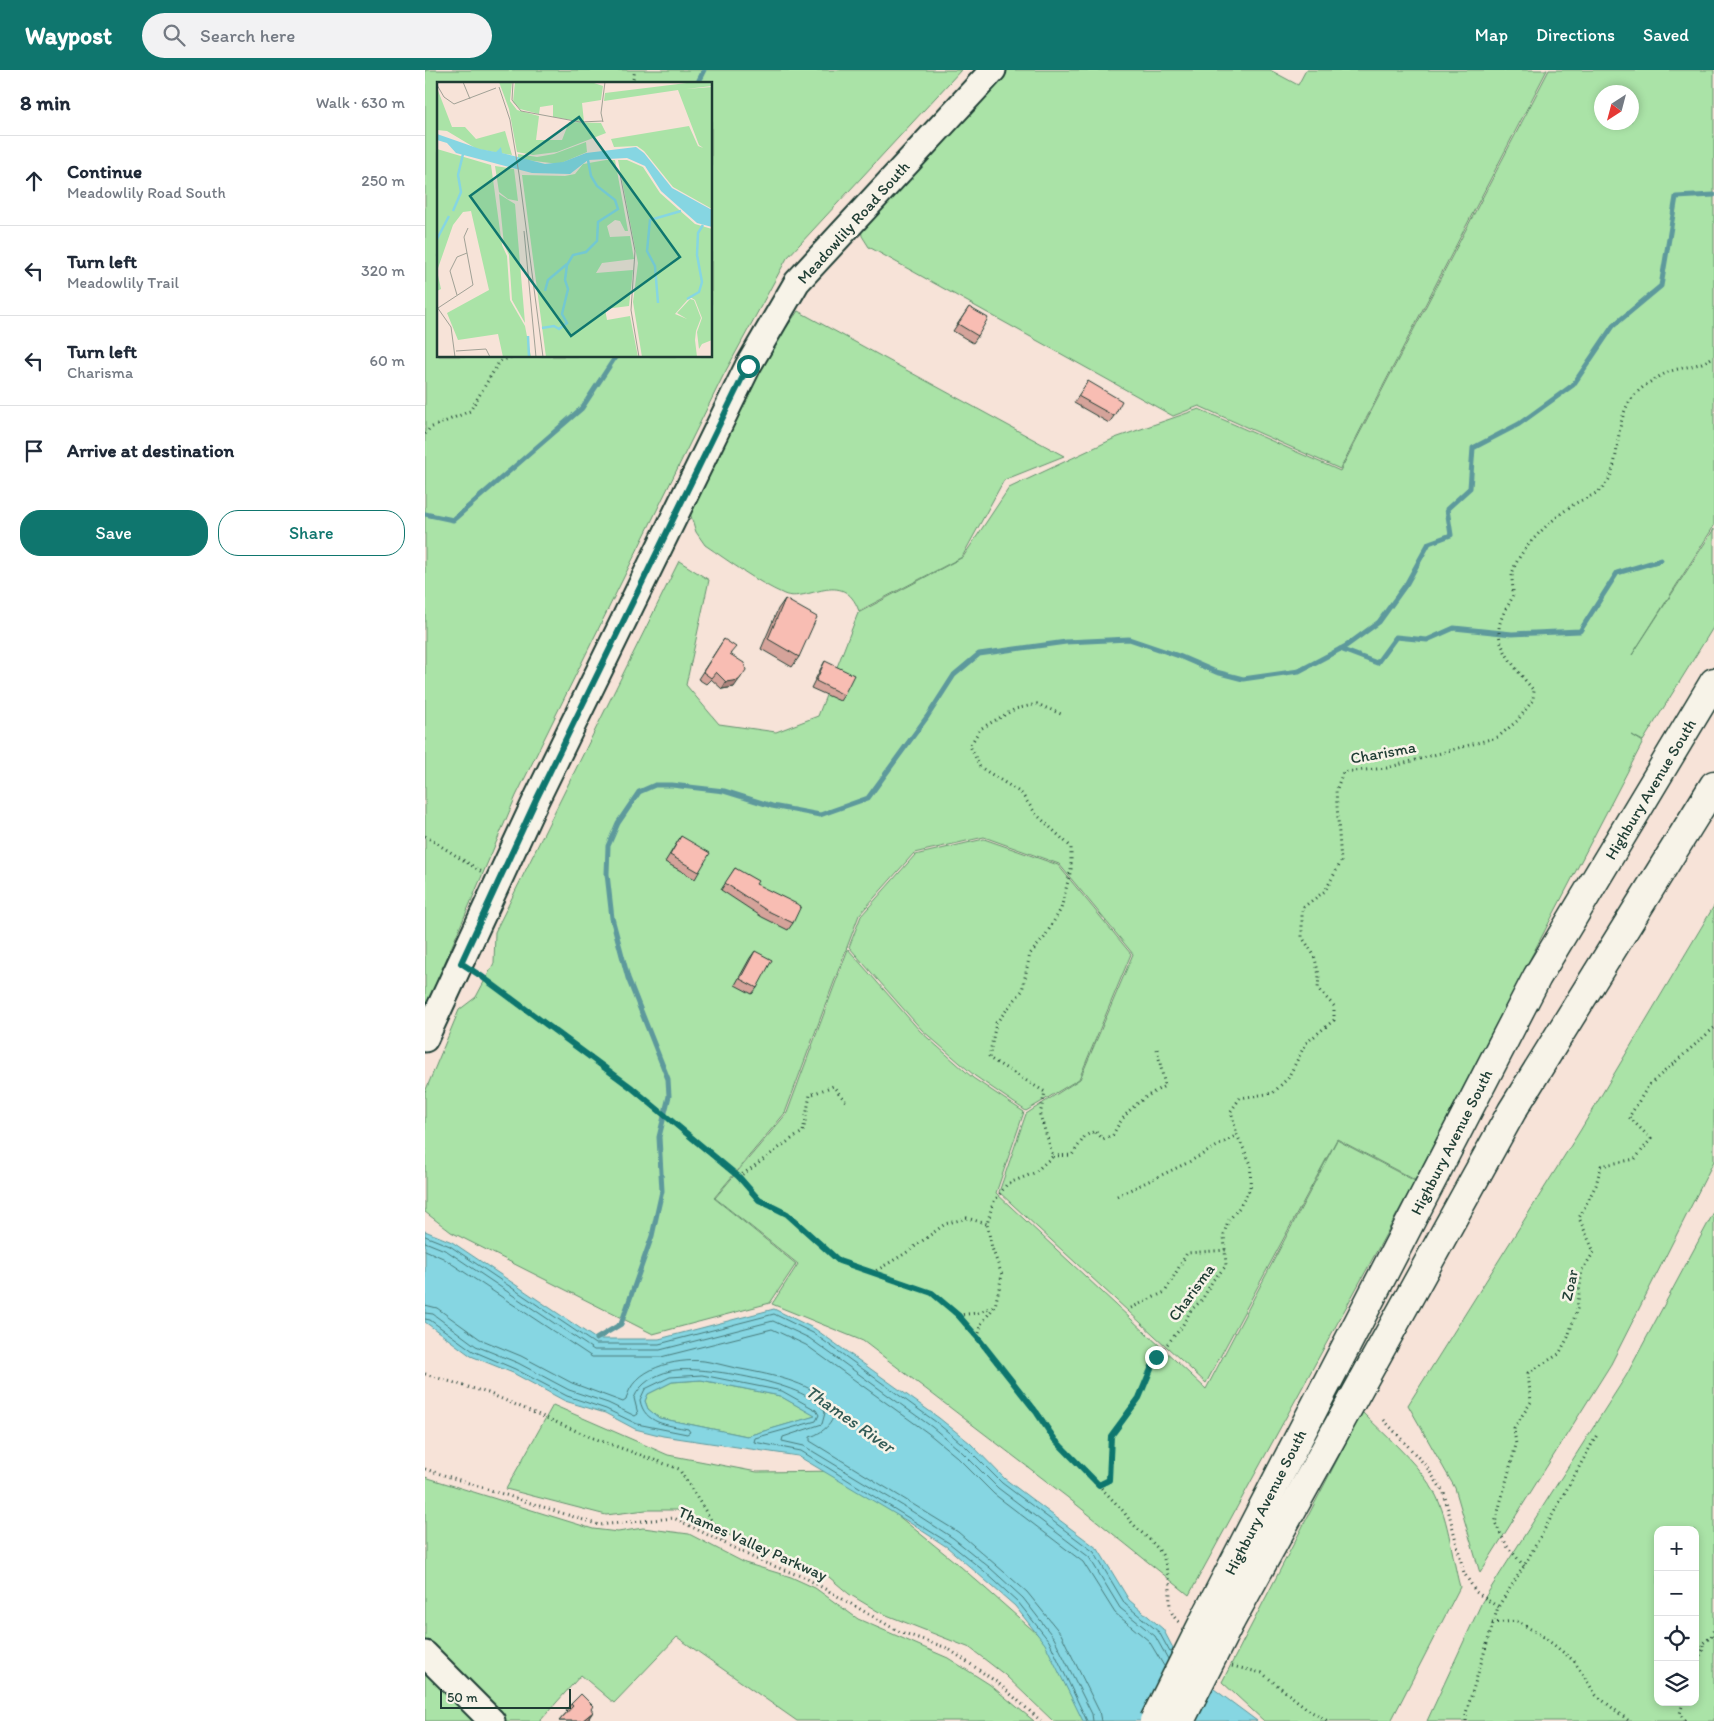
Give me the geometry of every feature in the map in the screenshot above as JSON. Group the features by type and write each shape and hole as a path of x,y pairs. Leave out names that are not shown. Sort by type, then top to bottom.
{"highway":[{"name":"Highbury Avenue South","path":"1219,1618 1537,977 1714,682"},
{"name":"Highbury Avenue South","path":"1219,1618 1512,1111 1714,785"},
{"path":"1154,1721 1219,1618"},
{"path":"1181,1721 1219,1618"}],"street":[{"name":"Meadowlily Road South","path":"425,1039 497,882 748,366 797,282 993,70"},
{"path":"425,1654 493,1721"}],"path":[{"name":"Charisma","path":"1099,1485 1109,1480 1111,1436 1139,1398 1156,1357 1181,1328 1191,1310 1202,1300 1213,1280 1226,1266 1224,1234 1228,1221 1239,1208 1250,1189 1251,1164 1237,1135 1231,1111 1241,1098 1273,1093 1288,1078 1306,1043 1334,1020 1334,1006 1318,990 1319,975 1314,955 1302,937 1302,908 1325,891 1341,862 1336,792 1343,772 1387,768 1489,740 1498,737 1517,721 1533,700 1534,691 1509,658 1499,633 1503,613 1513,595 1512,574 1517,560 1547,525 1571,505 1598,493 1609,480 1620,422 1629,404 1641,389 1667,373 1706,363 1714,356"},
{"path":"425,434 430,428 470,411 499,362 509,358"},
{"path":"1053,1156 1040,1115 1045,1092 989,1058 996,1023 1022,991 1030,954 1044,938 1061,909 1071,869 1071,847 1036,814 1021,793 980,767 970,746 980,729 1015,709 1037,704 1061,714"},
{"path":"425,836 497,882"},
{"path":"461,963 632,1088 739,1177 759,1200 787,1214 839,1261 871,1274 932,1293 958,1315 978,1338 1037,1413 1055,1440 1124,1512 1132,1526"},
{"name":"Zoar","path":"1524,1566 1507,1546 1495,1523 1516,1445 1514,1428 1531,1402 1528,1373 1559,1354 1568,1337 1577,1309 1582,1270 1594,1252 1579,1218 1596,1185 1601,1166 1635,1159 1651,1139 1629,1117 1649,1085 1714,1028"},
{"path":"978,1338 981,1324 995,1306 1002,1275 992,1248 987,1224 993,1203 1007,1184 1034,1173 1053,1156 1072,1155 1085,1136 1095,1132 1103,1139 1113,1135 1120,1121 1147,1095 1165,1086 1157,1049"},
{"path":"739,1177 764,1161 785,1142 803,1132 809,1095 833,1086 847,1104"},
{"path":"1117,1196 1187,1163 1237,1135"},
{"path":"871,1274 906,1253 945,1224 967,1218 987,1224"},
{"path":"1131,1308 1165,1292 1187,1253 1226,1250"},
{"path":"958,1315 977,1313 995,1306"},
{"path":"425,1374 489,1393 593,1438 679,1469 727,1544"},
{"path":"1384,1420 1426,1466 1444,1493 1464,1572 1476,1592 1498,1607"},
{"path":"1464,1721 1498,1607 1524,1566 1598,1433"},
{"name":"Thames Valley Parkway","path":"425,1469 599,1525 674,1518 760,1561 807,1578 898,1631 947,1648 998,1683 1041,1721"},
{"path":"1492,1623 1517,1620 1543,1637 1574,1661 1596,1695 1629,1721"},
{"path":"1697,1661 1704,1648 1701,1644 1711,1637 1714,1629"},
{"path":"1682,1706 1680,1714 1685,1721"},
{"path":"1327,1718 1331,1721"}],"green space":[{"path":"425,70 961,70 787,258 723,376 516,796 425,1009"},
{"path":"1007,70 1270,70 1298,85 1306,70 1547,70 1340,469 1199,406 1173,416 869,247 862,236 861,228"},
{"path":"1549,70 1714,70 1714,526 1632,655 1714,529 1714,626 1643,741 1632,735 1643,742 1415,1180 1337,1139 1206,1383 999,1192 1026,1114 1080,1079 1133,954 1059,864 984,837 914,853 859,915 785,1113 714,1198 796,1264 770,1303 653,1334 451,1232 425,1212 425,1092 459,1010 476,997 494,963 495,932 679,561 709,580 686,685 719,724 776,732 818,716 858,613 963,557 1009,488 1115,438 1199,409 1340,471"},
{"path":"798,311 1064,456 1004,480 962,557 859,611 852,598 844,591 834,589 793,596 784,594 764,584 705,545 696,532 690,513 763,360"},
{"path":"984,839 1058,865 1131,954 1079,1079 1026,1111 975,1076 922,1030 849,947 861,916 915,855"},
{"path":"1714,906 1714,1161 1611,1364 1480,1573 1455,1488 1408,1405 1580,1131"},
{"path":"848,949 920,1031 973,1078 1024,1112 996,1193 1206,1389 1337,1140 1415,1181 1189,1595 1067,1497 863,1341 772,1304 798,1264 715,1198 787,1113"},
{"path":"1714,1212 1714,1721 1427,1721 1482,1602 1626,1376"},
{"path":"701,1380 780,1396 816,1416 747,1436 659,1418 648,1409 645,1401 648,1394 672,1382"},
{"path":"553,1405 668,1455 757,1472 843,1471 960,1566 1069,1662 1113,1721 1053,1721 1005,1675 970,1648 879,1612 849,1594 823,1572 747,1545 708,1523 677,1510 646,1510 606,1515 506,1489"},
{"path":"1362,1412 1415,1465 1430,1485 1445,1521 1460,1587 1391,1721 1264,1721 1222,1682"},
{"path":"425,1477 593,1529 618,1532 643,1528 689,1534 745,1563 791,1577 815,1588 858,1619 948,1658 989,1684 1034,1721 797,1721 677,1637 614,1703 581,1675 540,1721 506,1721 425,1641"},
{"path":"425,1664 479,1721 425,1721"}],"water":[{"name":"Thames River","path":"425,1231 452,1242 596,1339 659,1339 774,1309 815,1329 939,1418 970,1443 1005,1479 1098,1549 1129,1600 1163,1629 1174,1650 1210,1686 1257,1721 1083,1721 1045,1644 1015,1606 947,1547 907,1521 798,1456 663,1436 635,1429 605,1413 565,1401 513,1373 471,1356 425,1322","holes":["701,1380 780,1396 815,1416 747,1436 659,1418 648,1409 645,1401 648,1394 672,1382"]}],"building":[{"path":"969,307 988,318 978,336 958,324"},
{"path":"1088,381 1122,401 1114,416 1078,396"},
{"path":"785,599 817,617 799,657 768,639"},
{"path":"724,639 736,647 730,654 744,663 746,670 739,680 726,682 716,672 711,678 703,672"},
{"path":"825,661 854,675 844,695 816,681"},
{"path":"681,836 710,853 699,872 670,855"},
{"path":"735,868 758,881 756,884 801,906 793,923 766,910 725,883"},
{"path":"755,951 772,960 757,988 740,979"},
{"path":"581,1694 593,1706 591,1709 593,1712 582,1721 559,1721 573,1706 571,1704"}],"waterway":[{"path":"698,82 704,70"},
{"path":"596,1339 621,1324 652,1236 662,1191 659,1137 669,1096 668,1079 628,978 612,918 607,874 608,846 618,823 639,792 655,785 724,791 772,806 820,815 868,798 927,717 954,675 979,654 1066,642 1129,639 1179,656 1216,672 1243,679 1299,671 1346,646 1379,622 1407,583 1429,543 1451,535 1447,509 1470,488 1473,448 1519,424 1573,385 1613,326 1661,286 1676,197 1714,195"},
{"path":"425,514 453,520 582,408 615,358"},
{"path":"1340,649 1377,663 1396,637 1427,640 1454,628 1512,634 1580,631 1617,573 1661,560"}],"route":[{"path":"748,366 679,512 536,800 461,963 632,1088 739,1177 759,1200 787,1214 813,1240 839,1261 871,1274 932,1293 958,1315 1037,1413 1055,1440 1076,1459 1099,1485 1109,1480 1111,1436 1139,1398 1156,1357"}]}
